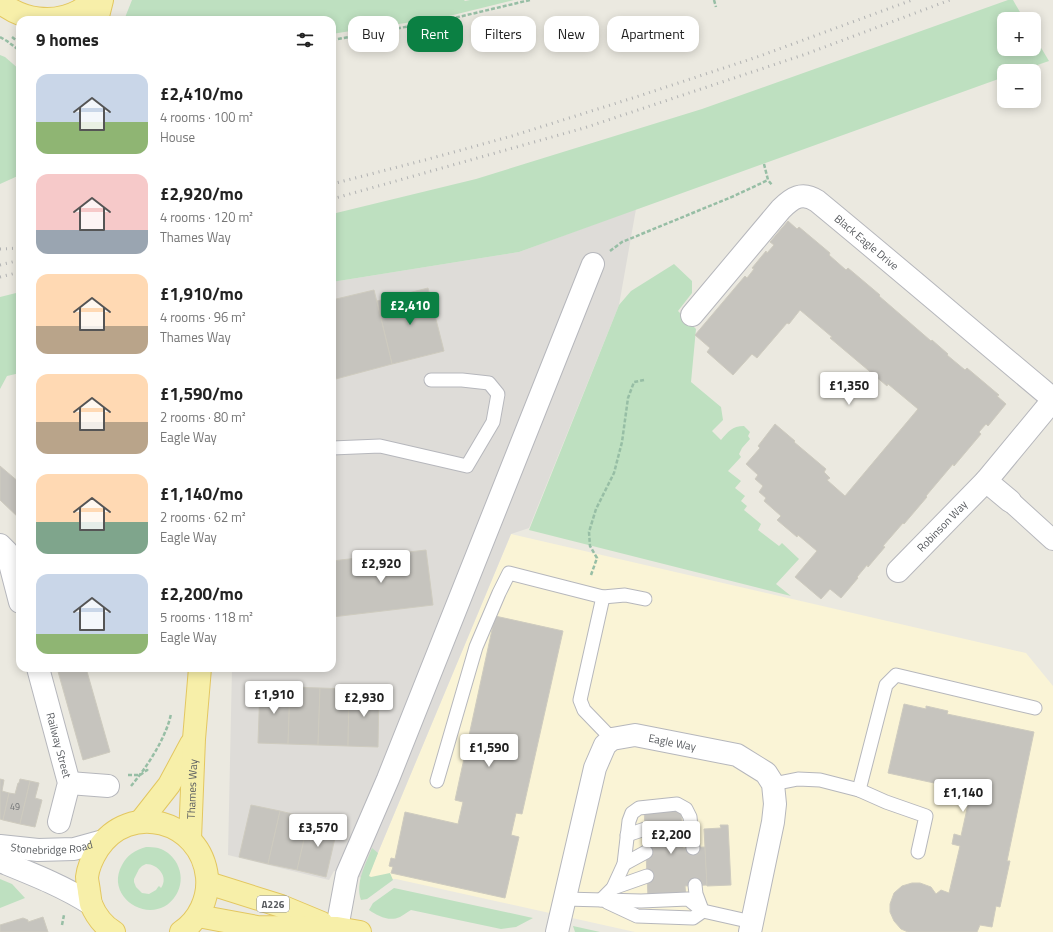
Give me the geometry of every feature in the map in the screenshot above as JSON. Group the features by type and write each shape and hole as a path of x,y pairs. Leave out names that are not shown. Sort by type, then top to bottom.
{"main road":[{"path":"65,16 78,11 94,0"},
{"path":"98,16 102,0"},
{"path":"0,2 22,16"},
{"name":"Thames Way","path":"190,839 194,739 200,672"},
{"name":"Thames Way","path":"140,822 169,785 194,739"},
{"path":"103,923 87,878 92,858 103,841 120,828 140,822 158,822 175,828 190,839 200,852 206,867 208,883 205,900 198,916 181,932"},
{"name":"A226","path":"208,883 281,906 337,928"},
{"name":"A226","path":"198,916 256,926 337,928 360,932"}],"street":[{"name":"Black Eagle Drive","path":"692,315 781,209 796,197 806,196 817,201 919,285 965,326 1053,399"},
{"path":"337,928 347,874 388,779 593,264"},
{"name":"Robinson Way","path":"898,571 986,481 1053,399"},
{"path":"986,481 1053,540"},
{"path":"0,544 7,552 16,587"},
{"name":"Railway Street","path":"39,672 69,783 59,822"},
{"name":"Eagle Way","path":"612,738 635,735 737,755 766,773 773,784"},
{"path":"558,932 564,899 595,768 605,745 612,738"},
{"path":"69,783 118,789"},
{"path":"751,927 773,822 775,804 773,784"},
{"name":"Stonebridge Road","path":"0,846 38,850 74,849 103,841"},
{"name":"Stonebridge Road","path":"0,861 51,882 75,894 103,923"}],"lane":[{"path":"336,448 380,446 467,466 493,422 498,394 489,383 462,380 431,380"},
{"path":"437,781 476,647 509,573 603,597 625,596 645,599"},
{"path":"603,597 580,700 584,710 612,738"},
{"path":"859,790 886,685 896,675 1035,708"},
{"path":"773,784 798,779 820,780 859,790 886,802 926,816 918,852"},
{"path":"601,900 613,888 624,864 628,821 632,813 639,808 677,804 686,809 690,816 686,825 693,848"},
{"path":"627,834 645,829"},
{"path":"624,864 646,852"},
{"path":"613,888 647,876"},
{"path":"695,885 696,894 703,912"},
{"path":"564,899 642,901 688,899 703,912 751,927"},
{"path":"601,900 637,916 693,918 703,912"}],"path":[{"path":"336,39 450,19 530,0"},
{"path":"714,0 716,7"},
{"path":"0,36 16,48"},
{"path":"593,264 622,242 734,196 768,180 764,164"},
{"path":"586,593 597,558 590,546 589,532 596,509 614,473 622,442 628,398 634,382 644,380"},
{"path":"118,789 140,775 157,748 170,719 171,713"}],"shaded area":[{"path":"636,209 619,305 529,528 511,534 367,879 334,871 329,880 228,855 232,672 336,672 336,281 519,252"},
{"path":"511,534 1026,653 1053,686 1053,932 635,932 396,879 367,879"}],"green space":[{"path":"132,0 514,0 449,16 407,16 407,23 399,24 399,16 348,16 348,31 336,33 336,16 126,16"},
{"path":"1008,0 1013,0 1020,12 997,12 997,56 1041,56 1041,48 1049,61 1040,64 997,64 997,80 519,252 336,281 336,213 476,179 702,109"},
{"path":"0,55 5,57 16,67 16,177 0,184"},
{"path":"674,264 692,281 692,293 678,311 696,329 691,382 721,407 723,420 712,431 721,440 728,432 736,427 744,426 750,432 748,436 750,439 739,454 741,457 728,471 741,481 735,488 745,496 741,501 747,506 744,510 761,524 758,530 779,546 782,543 799,559 776,584 791,596 529,530 619,305 631,291"},
{"path":"16,293 16,374 7,376 0,389 0,297"},
{"path":"155,847 165,851 171,855 179,867 181,881 176,895 167,905 156,909 145,909 134,906 125,898 119,889 118,877 124,861 135,851 142,848","holes":["146,864 155,866 161,872 164,880 163,884 161,888 159,886 156,890 149,894 142,893 136,887 134,879 142,866"]},
{"path":"372,848 378,853 369,876 371,877 390,873 393,880 367,899 361,900 359,887 360,880"},
{"path":"0,879 12,884 25,898 0,908"},
{"path":"394,888 533,918 516,927 501,929 411,910 400,917 388,919 369,910 373,903"},
{"path":"573,926 600,932 575,932"}],"building":[{"path":"788,221 797,229 799,227 830,253 829,255 846,270 848,268 931,341 932,340 948,354 947,355 965,370 967,368 999,395 997,396 1006,404 988,426 986,424 979,432 981,434 954,466 953,464 904,524 903,523 883,546 885,547 868,567 867,565 841,598 830,589 821,599 795,577 817,551 777,520 781,516 764,501 766,498 759,492 763,486 755,479 758,475 746,464 760,448 758,446 775,424 826,469 824,472 830,478 827,480 845,496 918,409 888,384 887,386 830,338 832,337 800,310 757,358 752,354 733,375 707,352 710,348 695,335 745,276 747,278 754,269 752,268 766,251 767,253 774,245 770,242"},
{"path":"428,288 444,351 392,364 377,301"},
{"path":"374,290 392,364 336,379 336,299"},
{"path":"0,466 16,480 16,515 0,500"},
{"path":"426,550 433,605 336,617 336,561"},
{"path":"495,616 563,631 522,814 516,813 511,835 519,837 505,898 391,873 393,867 389,866 391,858 395,859 405,812 458,824 463,802 455,800"},
{"path":"58,672 87,672 110,752 83,760"},
{"path":"260,687 290,687 288,744 258,743"},
{"path":"290,687 320,688 318,745 288,744"},
{"path":"320,688 349,689 348,746 318,745"},
{"path":"349,689 379,690 378,747 348,746"},
{"path":"904,704 926,709 926,706 948,711 947,714 1034,732 1007,861 1010,861 1000,907 996,906 992,927 980,925 977,932 908,932 901,929 894,921 890,912 890,904 894,893 902,886 912,883 920,883 931,887 936,894 941,890 949,893 960,846 952,844 954,834 961,836 971,791 888,773"},
{"path":"0,779 4,780 2,791 9,793 3,820 0,819"},
{"path":"20,779 30,781 20,824 3,820 9,793 15,794"},
{"path":"30,781 39,783 35,798 42,800 35,827 20,824"},
{"path":"251,805 280,811 268,864 239,857"},
{"path":"681,805 683,848 705,847 707,885 685,886 686,896 648,898 644,807"},
{"path":"280,811 309,818 297,870 268,864"},
{"path":"309,818 338,825 326,877 297,870"},
{"path":"720,825 728,825 731,885 707,886 704,829 721,828"},
{"path":"43,917 48,932 0,932 0,925 23,918 28,920 28,922"}],"railway":[{"path":"336,183 512,136 639,96 760,56 912,0"},
{"path":"336,198 584,128 806,54 950,0"},
{"path":"0,249 16,248"},
{"path":"0,265 16,261"},
{"path":"0,277 16,273"}]}
